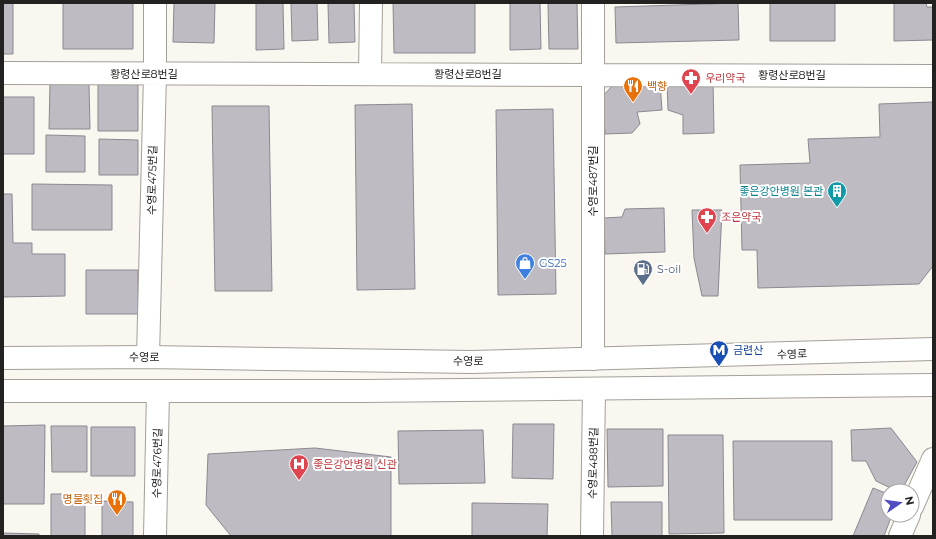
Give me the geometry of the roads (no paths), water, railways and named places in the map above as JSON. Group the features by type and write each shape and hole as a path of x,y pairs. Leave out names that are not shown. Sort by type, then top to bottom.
{"street":[{"name":"수영로475번길","path":"148,357 155,74 155,3"},
{"path":"370,3 370,74"},
{"name":"수영로487번길","path":"593,3 593,359"},
{"name":"황령산로8번길","path":"3,73 933,76"},
{"name":"수영로","path":"3,358 148,357 472,362 933,349"},
{"path":"3,391 364,391 933,385"},
{"name":"수영로488번길","path":"592,536 594,389"},
{"name":"수영로476번길","path":"155,536 158,390"},
{"path":"920,489 933,459"},
{"path":"900,536 906,523"}],"place":[{"name":"우리약국","path":"691,95"},
{"name":"백향","path":"633,103"},
{"name":"좋은강안병원 본관","path":"837,208"},
{"name":"조은약국","path":"707,234"},
{"name":"GS25","path":"525,280"},
{"name":"S-oil","path":"643,286"},
{"name":"금련산","path":"719,367"},
{"name":"좋은강안병원 신관","path":"299,481"},
{"name":"명물횟집","path":"117,516"}]}
